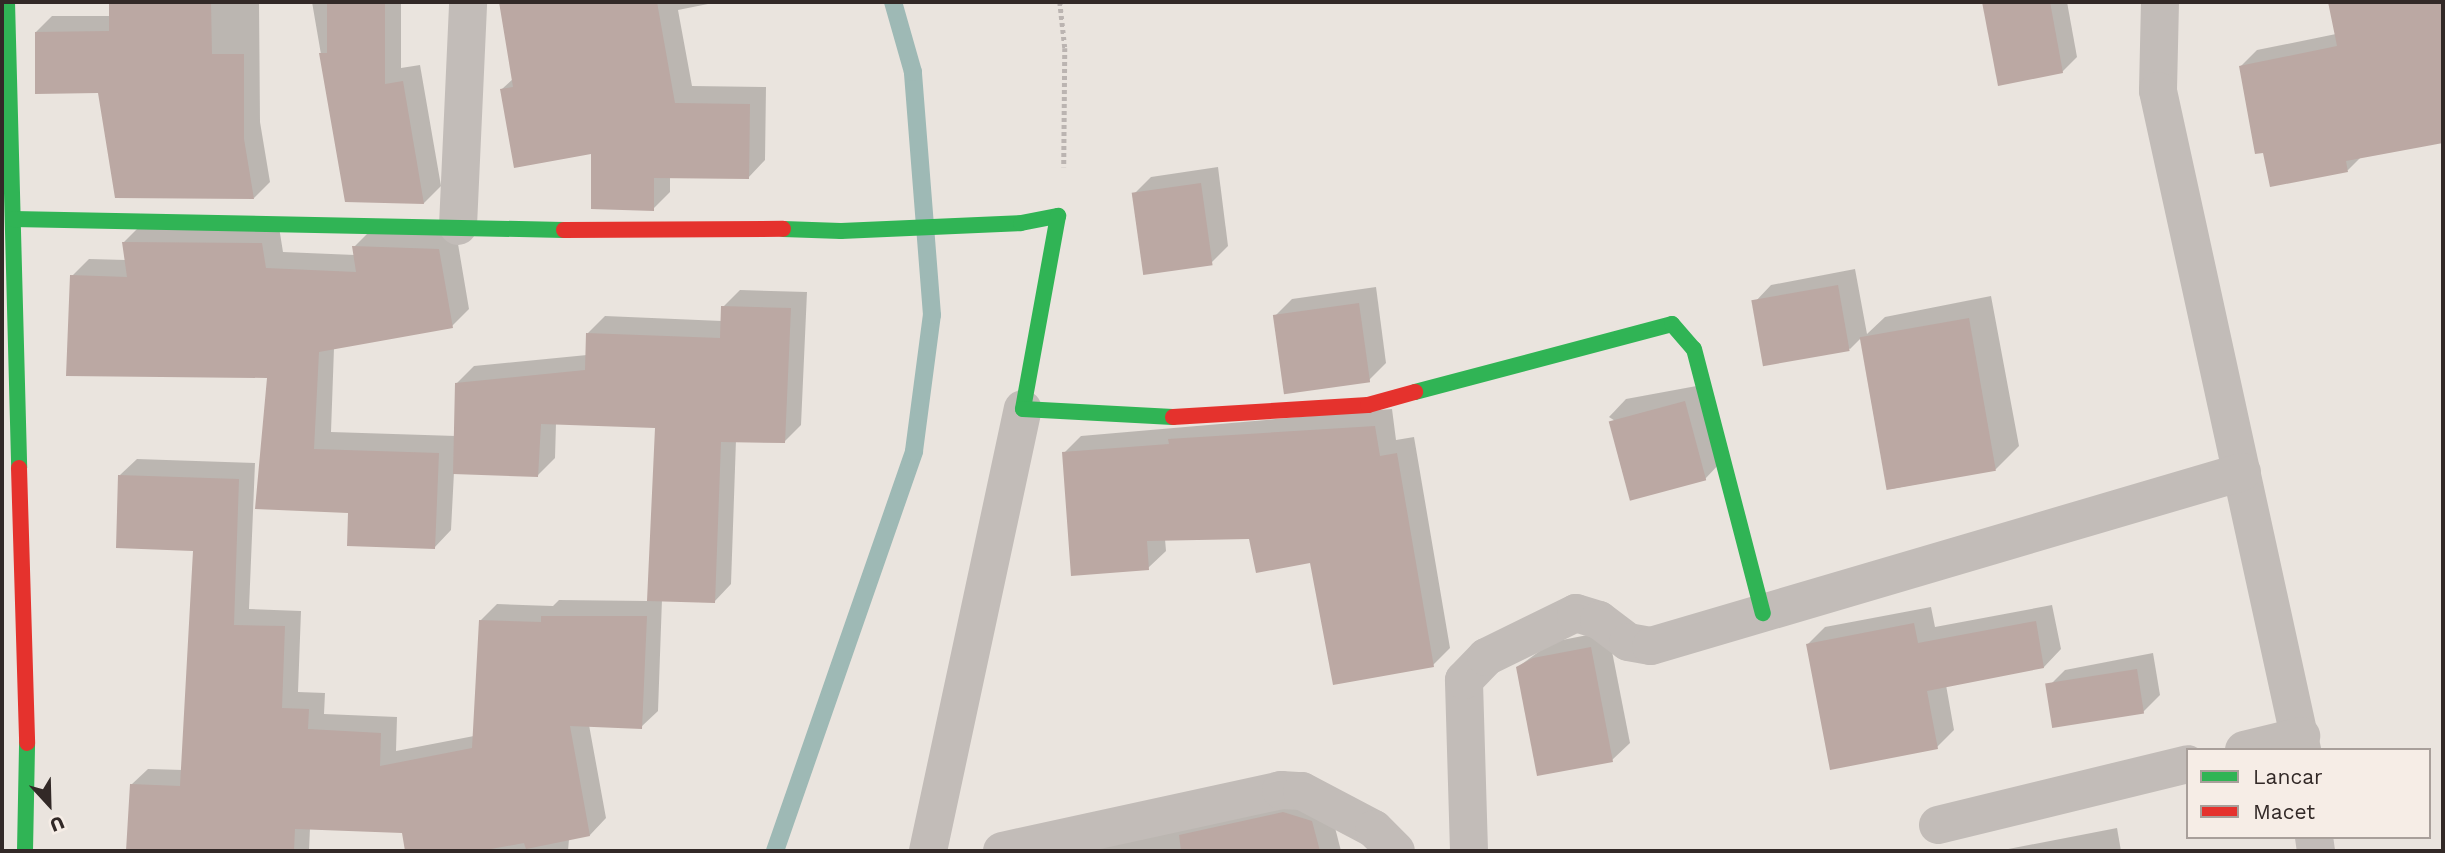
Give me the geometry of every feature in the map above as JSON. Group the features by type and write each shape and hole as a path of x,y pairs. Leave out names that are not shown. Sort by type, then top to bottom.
{"street":[{"path":"7,2 27,753 25,851"},
{"path":"458,226 468,2"},
{"path":"2160,2 2158,91 2301,743 2260,748"},
{"path":"13,219 458,226 647,233 1021,223 1058,216 1023,409 928,851"},
{"path":"1023,409 1157,418 1368,405 1672,324 1694,349 1763,613"},
{"path":"1469,851 1464,680 1478,663 1576,613 1599,620 1628,642 1651,646 2242,472"},
{"path":"1938,825 2186,764"},
{"path":"1002,851 1281,790 1302,791 1374,828 1396,851"}],"path":[{"path":"1058,216 1067,148 1060,2"}],"building":[{"path":"109,2 211,2 212,54 244,54 244,139 254,199 115,198 98,93 35,94 35,32 109,31"},
{"path":"327,2 385,2 385,84 403,81 424,204 345,202 319,53 327,53"},
{"path":"499,2 657,2 675,103 750,104 749,179 654,178 654,211 591,209 591,154 514,168 500,89 513,87"},
{"path":"1982,2 2050,2 2063,73 1998,86"},
{"path":"2328,2 2443,2 2443,143 2346,161 2348,172 2270,187 2263,153 2255,154 2239,66 2337,46"},
{"path":"1201,183 1213,265 1143,275 1132,193"},
{"path":"122,242 262,243 266,268 356,272 352,246 439,249 453,328 319,352 314,449 439,453 435,549 347,546 348,513 255,509 267,378 66,376 70,275 127,277"},
{"path":"1838,285 1850,351 1763,366 1751,300"},
{"path":"1359,303 1370,382 1284,394 1273,315"},
{"path":"721,306 791,308 785,443 721,442 715,603 647,601 655,428 541,424 538,477 453,474 455,383 585,370 586,333 720,338"},
{"path":"1969,318 1996,471 1887,490 1860,337"},
{"path":"1685,401 1706,480 1630,501 1609,421"},
{"path":"1375,426 1380,456 1397,453 1434,667 1333,685 1310,563 1256,573 1249,539 1147,541 1149,570 1071,576 1062,452 1169,444 1168,439"},
{"path":"118,475 239,479 234,625 285,626 282,708 309,709 308,729 381,733 380,766 472,748 479,620 541,622 541,616 647,616 642,729 570,726 590,836 526,849 524,843 480,851 405,851 402,833 295,829 294,851 126,851 130,784 180,786 193,551 116,548"},
{"path":"2036,621 2044,668 1927,691 1938,749 1830,770 1806,644 1914,623 1918,643"},
{"path":"1591,647 1613,762 1537,776 1516,667 1533,658"},
{"path":"2137,669 2144,713 2052,728 2045,684"},
{"path":"1283,812 1312,821 1320,851 1181,851 1179,835"}],"waterway":[{"path":"775,851 914,451 932,315 913,72 893,2"}],"traffic: fast":[{"path":"7,2 19,468"},
{"path":"783,229 841,231 1021,223 1058,216 1023,409 1173,417"},
{"path":"13,219 564,230"},
{"path":"1415,392 1672,324 1694,349 1763,613"},
{"path":"25,851 27,743"}],"traffic: jam":[{"path":"564,230 783,229"},
{"path":"1173,417 1368,405 1415,392"},
{"path":"19,468 27,743"}]}
